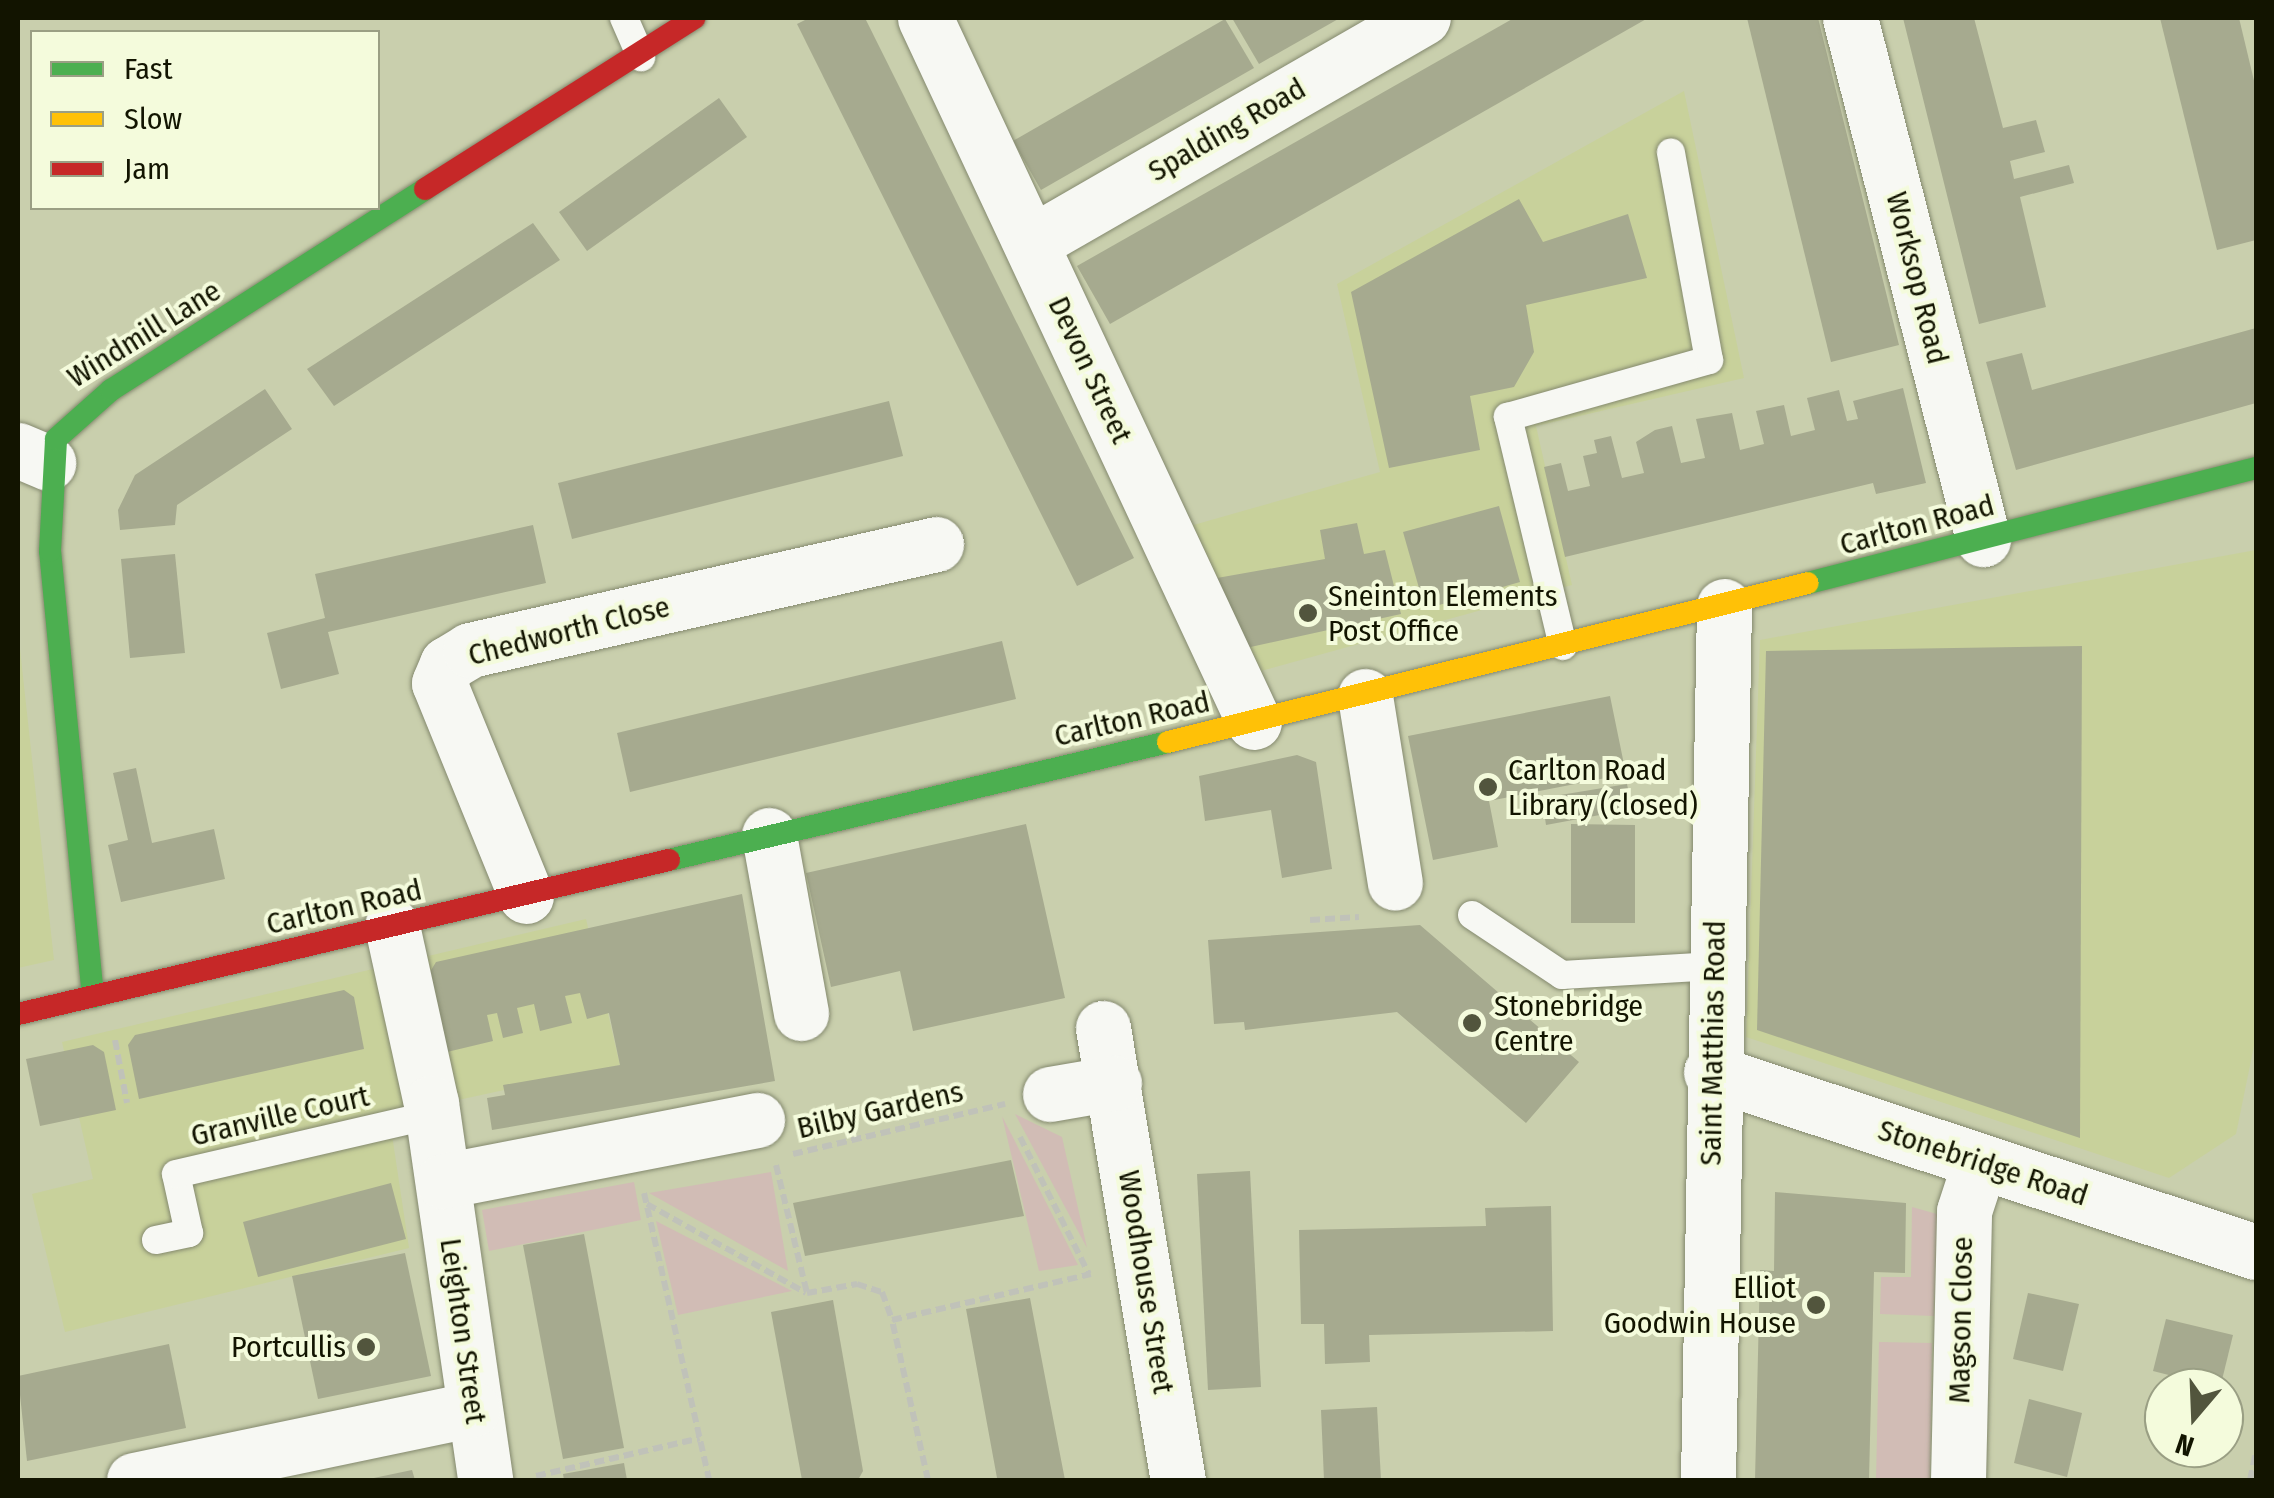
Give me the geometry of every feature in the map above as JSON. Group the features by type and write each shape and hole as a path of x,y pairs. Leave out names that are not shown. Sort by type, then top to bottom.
{"main road":[{"name":"Windmill Lane","path":"100,996 33,456 70,418 640,57 694,18"},
{"name":"Carlton Road","path":"18,1014 1365,696 2256,468"}],"street":[{"name":"Devon Street","path":"926,18 1254,722"},
{"name":"Spalding Road","path":"1031,244 1423,18"},
{"name":"Worksop Road","path":"1850,18 1984,538"},
{"name":"Chedworth Close","path":"526,896 439,683 446,664 470,650 936,544"},
{"name":"Saint Matthias Road","path":"1708,1480 1711,1072 1724,606"},
{"path":"1365,696 1395,883"},
{"path":"769,834 802,1013"},
{"name":"Leighton Street","path":"392,926 432,1115 485,1480"},
{"name":"Woodhouse Street","path":"1103,1028 1178,1480"},
{"name":"Stonebridge Road","path":"1711,1072 1980,1162 2255,1247"},
{"path":"1027,1099 1114,1083"},
{"path":"443,1181 701,1154 780,1126"},
{"name":"Magson Close","path":"1958,1480 1964,1211 1980,1162"},
{"path":"166,1477 473,1409"}],"lane":[{"path":"624,18 640,57"},
{"path":"1563,646 1508,417 1709,360 1671,152"},
{"path":"1472,915 1562,975 1714,966"},
{"name":"Granville Court","path":"156,1240 189,1233 176,1174 432,1115"}],"path":[{"path":"100,996 128,1103"},
{"name":"Bilby Gardens","path":"807,1293 774,1157 1027,1099 1089,1274"},
{"path":"780,1126 806,1151"},
{"path":"638,1172 709,1480"},
{"path":"646,1204 807,1293 857,1284 882,1292 892,1320 928,1480"},
{"path":"892,1320 1089,1274 1106,1276"},
{"path":"514,1480 700,1438"},
{"path":"2250,1480 2256,1451"}],"shaded area":[{"path":"1684,91 1744,378 1536,426 1572,585 1250,674 1190,526 1380,472 1337,284"},
{"path":"2256,550 2256,1036 2236,1134 2169,1178 1746,1037 1760,640"},
{"path":"18,631 54,960 18,968"},
{"path":"586,919 620,1065 389,1115 409,1248 65,1332 32,1194 93,1179 62,1042"},
{"path":"1015,1114 1062,1137 1087,1248"},
{"path":"1002,1116 1078,1265 1039,1271"},
{"path":"771,1172 788,1271 649,1193"},
{"path":"634,1182 641,1220 489,1251 482,1210"},
{"path":"1912,1207 1937,1214 1934,1316 1880,1314 1881,1277 1911,1277"},
{"path":"656,1221 792,1291 678,1315"},
{"path":"1879,1342 1932,1343 1930,1480 1876,1480"}],"building":[{"path":"809,18 865,18 1134,558 1077,586 797,24"},
{"path":"1232,18 1340,18 1259,64"},
{"path":"1514,18 1648,18 1110,324 1077,266"},
{"path":"1747,18 1818,18 1899,345 1831,362"},
{"path":"1903,18 1974,18 2003,128 2036,120 2045,152 2010,161 2014,179 2069,165 2074,183 2020,197 2046,307 1979,324"},
{"path":"2160,18 2239,18 2256,89 2256,240 2217,250"},
{"path":"1225,19 1254,68 1041,190 1013,141"},
{"path":"719,98 747,137 587,251 559,212"},
{"path":"1519,199 1543,242 1628,214 1647,278 1526,305 1534,352 1514,387 1470,396 1480,450 1389,468 1351,292"},
{"path":"533,223 560,260 334,406 307,369"},
{"path":"2256,328 2256,403 2016,470 1986,362 2022,353 2032,390"},
{"path":"1903,388 1926,483 1876,494 1873,483 1565,557 1544,467 1561,463 1568,491 1590,486 1583,456 1597,453 1594,440 1611,436 1622,478 1644,473 1636,442 1655,430 1672,426 1681,463 1705,458 1696,419 1732,413 1740,450 1764,444 1756,411 1784,405 1791,436 1815,430 1807,398 1839,390 1847,421 1858,419 1853,401"},
{"path":"265,389 292,429 177,505 175,525 120,530 118,510 135,475"},
{"path":"889,401 903,456 572,539 558,483"},
{"path":"1499,506 1520,582 1425,609 1403,532"},
{"path":"1357,523 1364,554 1385,550 1401,614 1246,648 1217,578 1325,559 1320,530"},
{"path":"533,525 546,583 328,632 339,674 281,689 267,633 325,618 315,574"},
{"path":"175,554 185,653 130,658 121,559"},
{"path":"1002,641 1016,699 630,792 617,733"},
{"path":"2082,646 2080,1138 1757,1030 1766,651"},
{"name":"Carlton Road Library (closed)","path":"1610,696 1626,774 1489,801 1498,847 1433,860 1408,736"},
{"path":"1297,755 1316,762 1332,869 1282,878 1271,810 1205,821 1199,776"},
{"path":"136,768 152,843 214,829 225,879 121,902 108,845 128,840 113,773"},
{"path":"1627,784 1632,809 1546,825 1542,798"},
{"path":"1026,824 1065,998 913,1031 900,971 831,987 806,873"},
{"path":"1571,824 1635,825 1635,923 1571,923"},
{"path":"742,894 775,1081 492,1130 487,1098 505,1095 503,1085 620,1065 609,1013 587,1019 580,993 565,996 572,1023 540,1031 534,1004 517,1008 523,1033 503,1038 497,1013 487,1015 493,1041 447,1052 430,972 436,962"},
{"name":"Stonebridge Centre","path":"1420,925 1579,1062 1526,1123 1397,1012 1245,1030 1244,1022 1214,1024 1208,940"},
{"path":"344,990 354,997 364,1049 139,1099 128,1045 135,1035"},
{"path":"93,1045 104,1052 116,1110 40,1126 26,1059"},
{"path":"1011,1160 1024,1216 805,1256 793,1203"},
{"path":"1250,1171 1261,1387 1208,1390 1197,1174"},
{"path":"391,1183 406,1239 258,1277 243,1222"},
{"name":"Elliot Goodwin House","path":"1775,1192 1906,1203 1905,1273 1874,1272 1869,1480 1755,1480 1760,1270 1774,1271"},
{"path":"1551,1206 1553,1331 1369,1335 1370,1362 1325,1364 1324,1324 1301,1324 1299,1230 1486,1226 1485,1208"},
{"path":"584,1234 624,1448 563,1459 523,1245"},
{"name":"Portcullis","path":"405,1253 431,1376 318,1399 292,1276"},
{"path":"2028,1293 2079,1304 2063,1371 2013,1359"},
{"path":"1030,1298 1065,1480 997,1478 966,1309"},
{"path":"833,1300 863,1471 858,1480 802,1480 771,1312"},
{"path":"2166,1319 2233,1335 2225,1368 2154,1368"},
{"path":"169,1344 186,1428 27,1461 18,1376"},
{"path":"2029,1399 2082,1413 2067,1477 2014,1463"},
{"path":"1377,1407 1381,1480 1324,1480 1321,1410"},
{"path":"624,1463 627,1480 564,1480 563,1474"},
{"path":"412,1470 415,1480 369,1480 369,1479"}],"traffic: fast":[{"path":"93,997 50,551 56,439 111,390 425,189"},
{"path":"1808,583 2256,468"},
{"path":"669,860 1168,742"}],"traffic: slow":[{"path":"1168,742 1808,583"}],"traffic: jam":[{"path":"425,189 694,18"},
{"path":"18,1014 669,860"}],"place":[{"name":"Sneinton Elements Post Office","path":"1308,613"},
{"name":"Carlton Road Library (closed)","path":"1488,787"},
{"name":"Stonebridge Centre","path":"1472,1023"},
{"name":"Elliot Goodwin House","path":"1816,1305"},
{"name":"Portcullis","path":"366,1347"}]}
